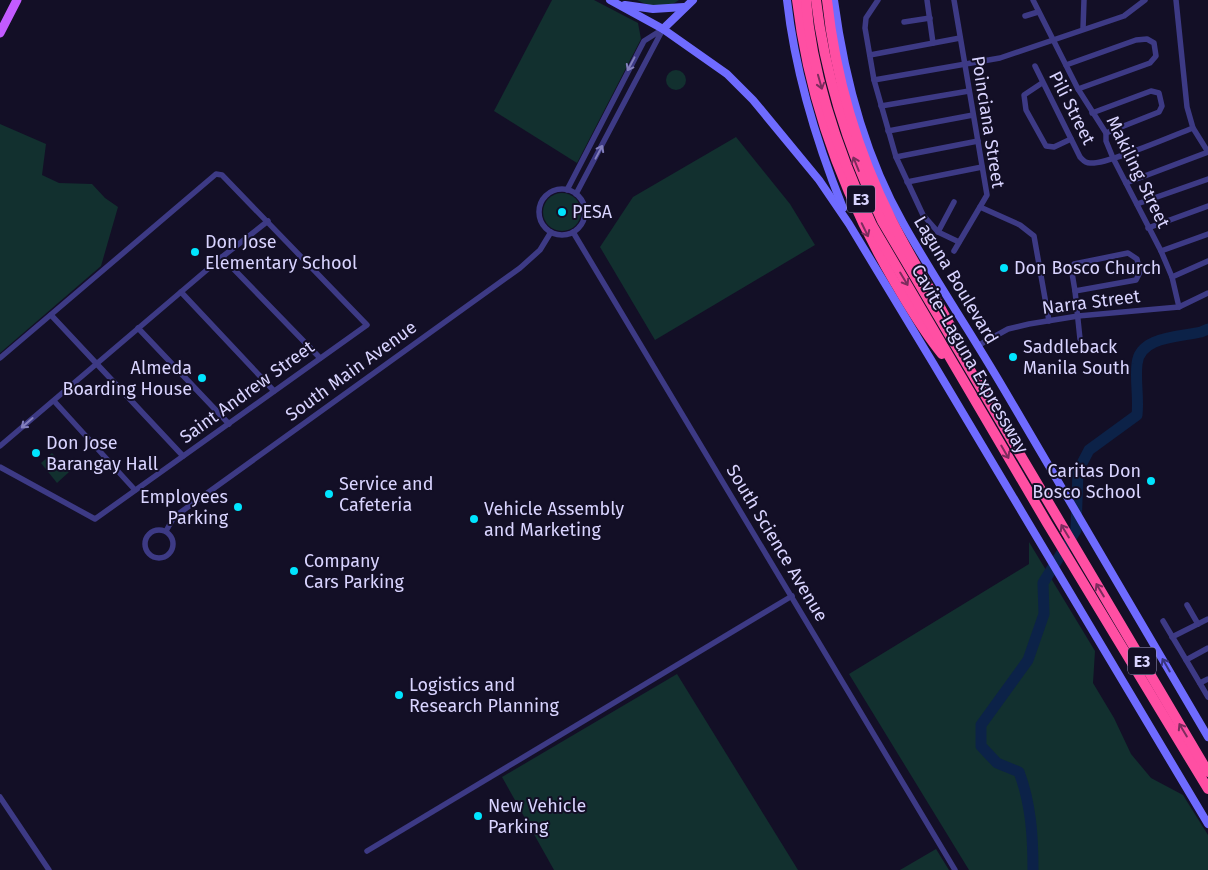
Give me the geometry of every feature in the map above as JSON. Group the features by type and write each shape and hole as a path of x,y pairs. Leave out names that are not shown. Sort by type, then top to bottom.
{"highway":[{"path":"796,0 814,94 827,138 856,212 919,324 968,378"},
{"name":"Cavite–Laguna Expressway","path":"806,0 818,74 833,128 854,186 884,245 1077,551 1208,772"},
{"name":"Cavite–Laguna Expressway","path":"816,0 823,51 845,133 864,182 896,248 1047,523 1208,789"},
{"path":"827,0 844,93 871,176 893,223 940,306 968,378"}],"main road":[{"path":"0,33 17,0"},
{"path":"663,29 693,0"},
{"path":"788,0 794,44 806,100 829,172 849,224"},
{"name":"Laguna Boulevard","path":"834,0 849,78 880,174 902,222 979,345 1208,737"},
{"path":"613,1 653,9 684,7"},
{"path":"613,1 663,29 711,61 741,87 812,170 849,224 1208,824"}],"street":[{"path":"878,0 866,18 866,28 874,80 896,157 923,215 938,232 959,242"},
{"path":"927,0 933,43"},
{"name":"Poinciana Street","path":"954,0 987,194 954,251"},
{"name":"Makiling Street","path":"1033,0 1078,89 1106,133 1106,140 1113,158 1161,251 1172,277 1178,307"},
{"path":"1082,29 1084,0"},
{"path":"874,80 1000,58 1124,16 1145,0"},
{"path":"1126,184 1208,152 1193,128 1187,107 1176,0"},
{"path":"1025,16 1038,12"},
{"path":"904,22 930,18"},
{"path":"576,194 663,29"},
{"path":"567,190 644,41 663,29"},
{"path":"870,55 960,38"},
{"path":"1066,65 1136,40 1147,39 1154,44 1156,56 1150,63 1078,89"},
{"name":"Pili Street","path":"1035,66 1071,139 1085,162 1091,164 1113,158"},
{"path":"1042,83 1024,95 1026,110 1046,146 1054,147 1071,139"},
{"path":"881,106 969,91"},
{"path":"1092,113 1151,91 1159,92 1162,106 1159,112 1106,133"},
{"path":"888,131 973,115"},
{"path":"1113,158 1193,128"},
{"path":"896,157 978,141"},
{"path":"907,182 982,167"},
{"path":"0,358 216,174 222,175 268,221 222,257 0,446"},
{"path":"1136,204 1208,179"},
{"path":"567,190 576,194 583,203 585,214 581,224 573,232 563,235 551,232 540,220 540,204 551,192 567,190"},
{"path":"938,232 954,202"},
{"path":"1148,228 1208,206"},
{"path":"980,207 1020,225 1034,236 1049,321"},
{"name":"Saint Andrew Street","path":"0,467 95,519 368,325 268,221"},
{"name":"South Main Avenue","path":"166,531 174,517 520,268 540,250 551,232"},
{"name":"South Science Avenue","path":"573,232 954,870"},
{"path":"1161,251 1208,234"},
{"path":"1075,291 1136,280 1140,272 1137,259 1131,254 1123,254 1074,264 1072,273 1080,339"},
{"path":"222,257 320,358"},
{"path":"1172,277 1208,261"},
{"path":"181,292 274,391"},
{"name":"Narra Street","path":"979,345 1008,329 1078,316 1178,307 1208,292"},
{"path":"51,316 183,456"},
{"path":"138,328 229,424"},
{"path":"54,401 136,490"},
{"path":"155,530 166,531 173,538 173,550 164,558 154,558 146,550 146,538 155,530"},
{"path":"367,851 792,596"},
{"path":"1187,605 1198,624"},
{"path":"1172,637 1208,619"},
{"path":"1163,622 1208,697"},
{"path":"1186,660 1208,648"},
{"path":"1200,684 1208,679"},
{"path":"0,797 49,870"}],"green space":[{"path":"552,0 594,0 638,23 641,39 577,163 494,111"},
{"path":"637,0 679,0 669,5 658,6"},
{"path":"676,70 683,73 686,80 683,87 676,90 669,87 666,80 669,73"},
{"path":"0,124 46,144 42,175 59,183 92,184 105,198 118,207 101,266 0,353"},
{"path":"736,137 790,204 815,245 655,340 600,247 633,197"},
{"path":"562,193 576,198 581,212 576,226 562,231 548,226 543,212 548,198"},
{"path":"52,453 69,472 57,483 41,463"},
{"path":"1029,542 1095,651 1093,683 1114,718 1131,754 1151,778 1183,795 1208,835 1208,870 969,870 849,674 1029,564"},
{"path":"677,674 798,870 554,870 502,777"},
{"path":"936,849 949,870 900,870"}],"waterway":[{"path":"1033,870 1030,820 1019,772 997,763 981,746 981,725 1028,660 1044,614 1043,583 1076,530 1078,471 1089,450 1137,415 1137,364 1139,355 1145,348 1162,339 1208,329"}],"place":[{"name":"PESA","path":"562,212"},
{"name":"Don Jose Elementary School","path":"195,252"},
{"name":"Don Bosco Church","path":"1004,268"},
{"name":"Saddleback Manila South","path":"1013,357"},
{"name":"Almeda Boarding House","path":"202,378"},
{"name":"Don Jose Barangay Hall","path":"36,453"},
{"name":"Caritas Don Bosco School","path":"1151,481"},
{"name":"Service and Cafeteria","path":"329,494"},
{"name":"Employees Parking","path":"238,507"},
{"name":"Vehicle Assembly and Marketing","path":"474,519"},
{"name":"Company Cars Parking","path":"294,571"},
{"name":"Logistics and Research Planning","path":"399,695"},
{"name":"New Vehicle Parking","path":"478,816"}]}
